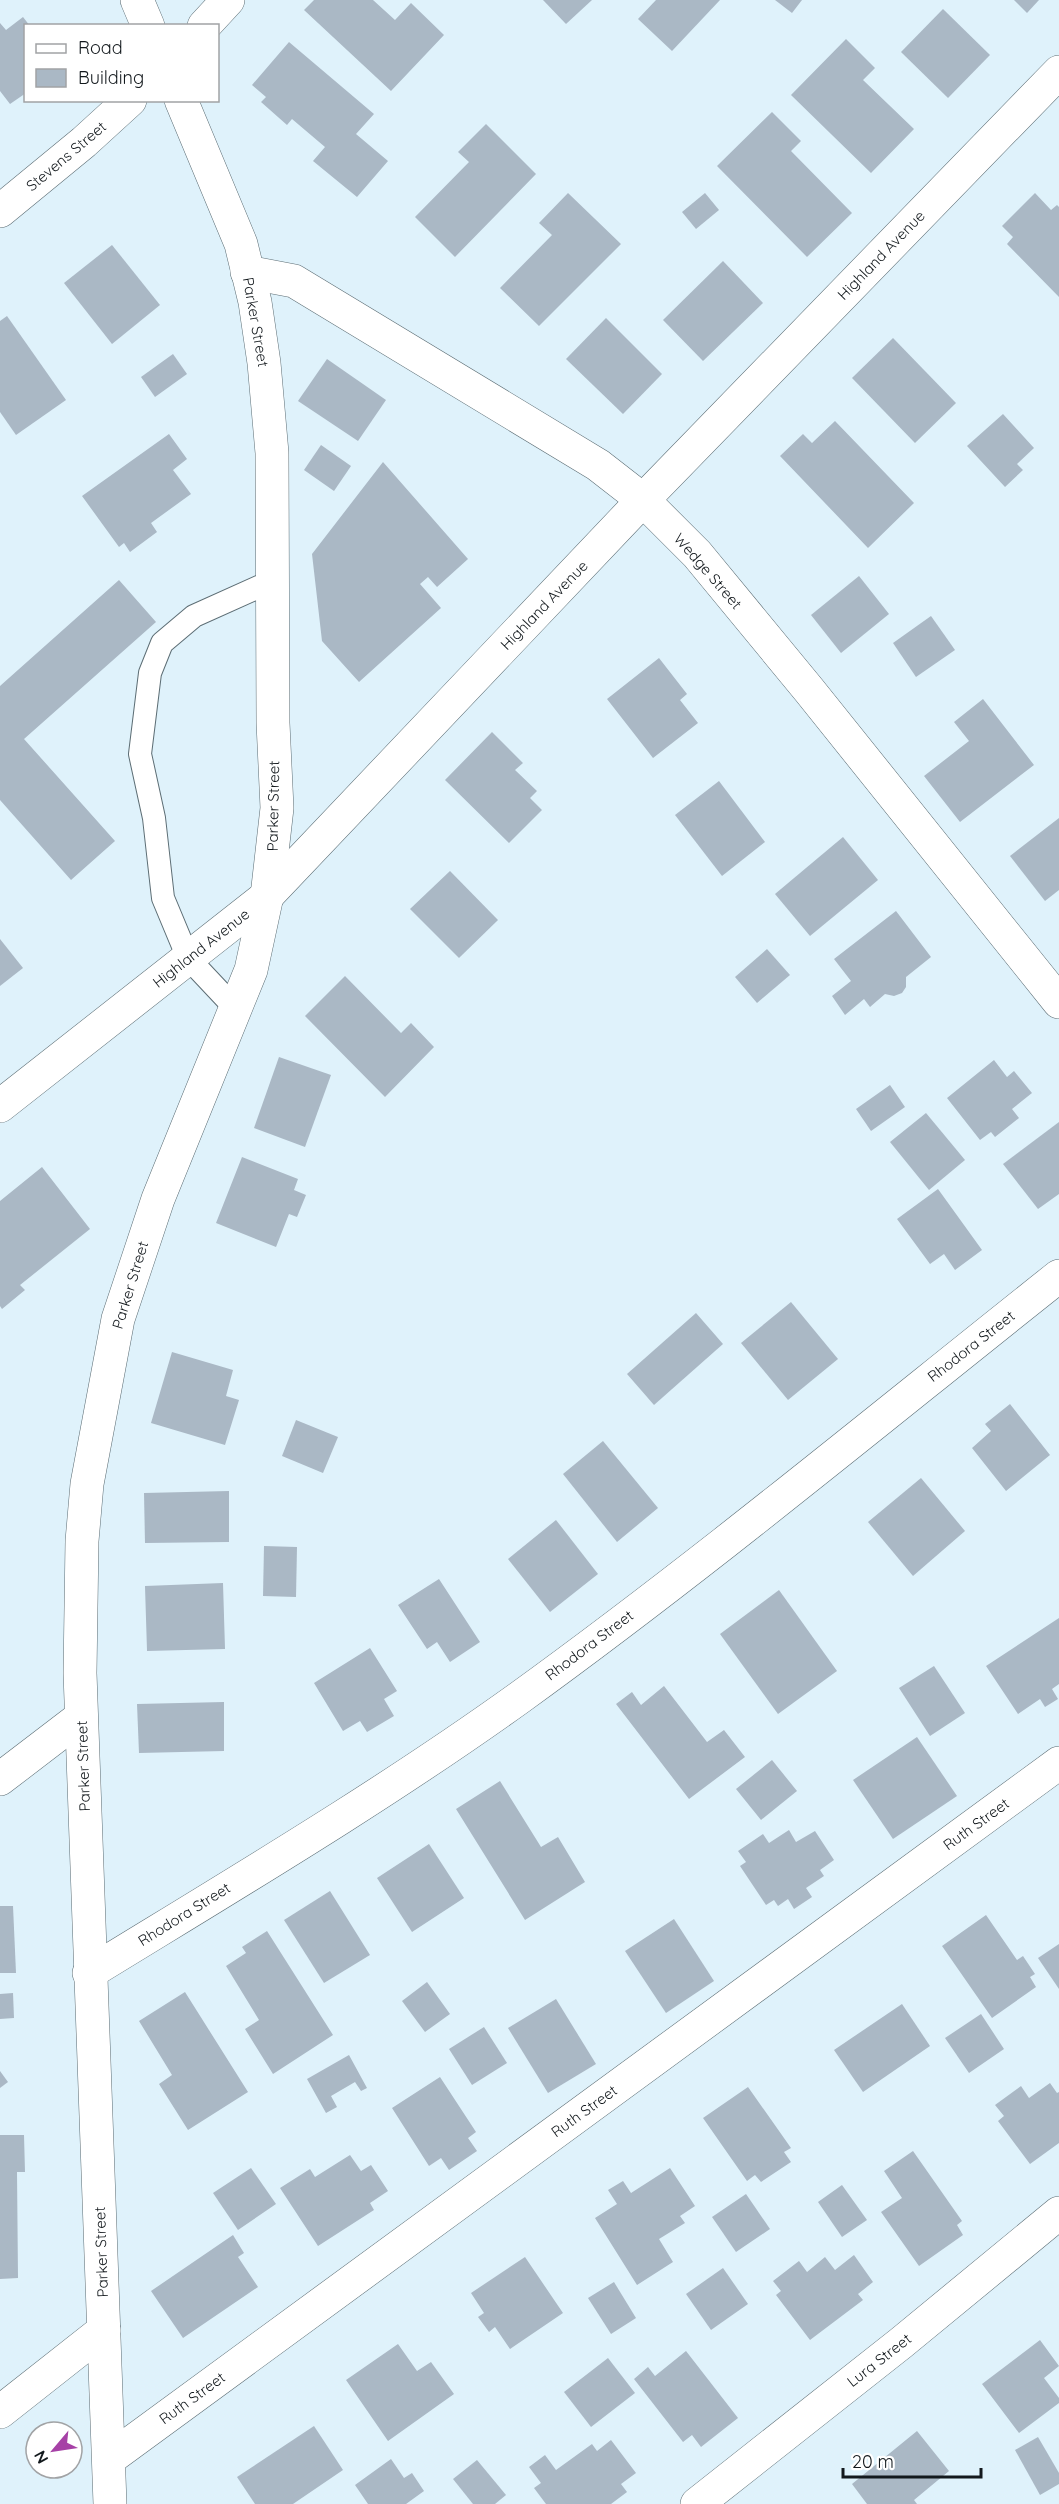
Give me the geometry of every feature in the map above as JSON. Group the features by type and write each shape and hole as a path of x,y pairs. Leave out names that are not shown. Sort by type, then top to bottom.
{"street":[{"path":"137,0 147,24"},
{"path":"206,24 228,0"},
{"name":"Highland Avenue","path":"0,1106 267,896 643,500 1059,72"},
{"name":"Stevens Street","path":"0,211 84,142 128,102"},
{"name":"Parker Street","path":"110,2504 81,1717 80,1605 87,1484 118,1319 158,1200 251,970 267,896 277,808 273,723 272,453 264,363 255,302 241,244 182,102"},
{"name":"Wedge Street","path":"247,272 294,281 598,465 643,500 712,572 1055,988"},
{"name":"Rhodora Street","path":"89,1973 374,1796 518,1698 658,1594 1059,1276"},
{"path":"0,1779 81,1717"},
{"name":"Ruth Street","path":"109,2459 1059,1763"},
{"name":"Lura Street","path":"697,2504 902,2343 1059,2213"},
{"path":"0,2412 104,2330"}],"lane":[{"path":"235,1008 188,958 164,898 154,818 140,754 150,673 162,643 194,616 272,581"}],"building":[{"path":"314,0 373,0 395,20 411,3 444,35 391,91 304,10"},
{"path":"543,0 592,0 566,24"},
{"path":"656,0 720,0 672,51 638,19"},
{"path":"775,0 802,0 792,13"},
{"path":"1014,0 1039,0 1027,13"},
{"path":"943,9 990,55 948,98 901,52"},
{"path":"23,17 28,24 24,24 24,94 10,104 0,91 0,23 6,30"},
{"path":"846,39 875,68 863,80 914,129 871,173 791,95"},
{"path":"289,42 374,114 356,134 388,161 357,197 313,161 325,147 292,119 287,125 261,102 266,97 252,85"},
{"path":"772,112 801,141 791,151 852,213 807,257 717,166"},
{"path":"486,124 536,174 455,257 415,217 469,162 458,152"},
{"path":"568,193 621,244 539,326 500,288 552,235 539,223"},
{"path":"705,193 719,210 696,229 682,212"},
{"path":"1035,193 1051,210 1057,205 1059,207 1059,297 1007,244 1013,237 1002,226"},
{"path":"112,245 160,305 112,344 64,283"},
{"path":"723,261 763,303 703,361 663,320"},
{"path":"7,316 66,400 16,435 0,412 0,321"},
{"path":"606,318 662,374 623,414 566,359"},
{"path":"893,338 956,403 915,443 852,378"},
{"path":"173,354 187,374 155,397 141,377"},
{"path":"327,359 386,400 358,441 298,401"},
{"path":"1003,414 1034,448 1017,464 1023,470 1005,487 967,446"},
{"path":"835,421 914,503 868,548 780,456 803,434 812,443"},
{"path":"169,434 187,459 173,470 191,494 151,523 157,532 130,552 124,543 119,547 82,496"},
{"path":"321,445 351,466 334,491 304,470"},
{"path":"383,462 468,559 437,587 428,577 420,584 441,608 359,682 322,641 312,554"},
{"path":"859,576 889,614 841,653 811,615"},
{"path":"119,580 156,622 24,739 115,841 71,880 0,800 0,686"},
{"path":"931,616 955,650 916,677 893,643"},
{"path":"659,658 687,694 680,700 698,723 653,758 607,699"},
{"path":"983,699 1034,765 960,822 924,776 969,741 954,722"},
{"path":"492,732 523,763 515,770 537,791 530,798 542,810 509,843 445,780"},
{"path":"719,781 765,842 722,876 675,815"},
{"path":"1059,818 1059,890 1045,901 1010,856"},
{"path":"843,837 878,880 810,936 775,894"},
{"path":"450,871 498,920 459,958 410,909"},
{"path":"896,911 931,957 906,977 906,987 902,993 894,996 885,994 870,1007 864,999 845,1015 832,996 851,981 834,959"},
{"path":"0,939 23,968 0,986"},
{"path":"767,949 790,975 757,1003 735,977"},
{"path":"345,976 401,1033 411,1023 434,1047 385,1097 305,1016"},
{"path":"279,1057 331,1075 305,1147 254,1128"},
{"path":"994,1060 1007,1077 1014,1071 1032,1093 1012,1109 1019,1118 995,1137 991,1132 980,1140 947,1098"},
{"path":"890,1085 905,1107 871,1131 856,1109"},
{"path":"926,1113 965,1160 929,1190 890,1142"},
{"path":"1059,1122 1059,1194 1038,1209 1003,1164"},
{"path":"242,1157 298,1179 294,1190 306,1195 297,1217 289,1214 276,1247 216,1223"},
{"path":"42,1167 90,1229 20,1285 25,1290 2,1309 0,1306 0,1201"},
{"path":"938,1189 982,1250 955,1270 944,1254 930,1264 897,1219"},
{"path":"791,1302 838,1359 788,1400 741,1343"},
{"path":"696,1313 723,1344 654,1405 627,1374"},
{"path":"172,1352 233,1370 226,1396 239,1400 225,1445 151,1423"},
{"path":"1010,1404 1050,1455 1006,1491 972,1448 991,1431 985,1424"},
{"path":"296,1420 338,1437 323,1473 282,1456"},
{"path":"603,1441 658,1508 617,1542 563,1474"},
{"path":"921,1478 965,1531 913,1576 868,1522"},
{"path":"229,1491 229,1542 145,1543 144,1493"},
{"path":"556,1520 598,1574 550,1612 508,1559"},
{"path":"264,1546 297,1547 296,1597 263,1596"},
{"path":"439,1579 480,1642 450,1662 437,1642 427,1649 398,1605"},
{"path":"223,1583 225,1649 147,1651 145,1586"},
{"path":"779,1590 837,1671 778,1714 720,1634"},
{"path":"1059,1618 1059,1684 1052,1689 1058,1699 1045,1707 1040,1699 1018,1714 986,1666"},
{"path":"370,1648 397,1691 384,1699 394,1716 367,1732 360,1721 343,1731 314,1683"},
{"path":"934,1666 965,1713 930,1736 899,1688"},
{"path":"664,1686 707,1742 724,1730 745,1757 689,1799 616,1704 632,1692 641,1705"},
{"path":"224,1702 224,1751 139,1753 137,1704"},
{"path":"917,1737 957,1796 893,1839 853,1780"},
{"path":"772,1760 797,1791 761,1820 736,1789"},
{"path":"500,1781 541,1847 558,1837 585,1882 525,1920 456,1809"},
{"path":"789,1830 796,1842 815,1831 834,1860 820,1870 824,1876 806,1888 812,1897 794,1909 788,1899 778,1906 774,1900 766,1905 740,1866 746,1862 738,1851 763,1834 769,1843"},
{"path":"429,1844 464,1898 412,1932 377,1878"},
{"path":"330,1891 370,1955 324,1983 284,1920"},
{"path":"0,1906 13,1906 16,1973 0,1973"},
{"path":"986,1915 1017,1960 1023,1956 1035,1974 1030,1977 1036,1987 992,2018 942,1946"},
{"path":"674,1919 714,1981 666,2013 625,1951"},
{"path":"267,1931 333,2035 273,2074 245,2029 259,2020 226,1966 246,1953 242,1947"},
{"path":"1059,1944 1059,1989 1038,1958"},
{"path":"427,1982 450,2014 425,2032 402,2001"},
{"path":"185,1992 248,2092 188,2130 159,2084 172,2075 139,2021"},
{"path":"13,1993 14,2018 0,2019 0,1994"},
{"path":"556,1999 596,2064 548,2093 508,2028"},
{"path":"902,2004 930,2046 863,2092 834,2050"},
{"path":"981,2014 1004,2049 969,2073 945,2038"},
{"path":"484,2027 507,2063 472,2085 449,2049"},
{"path":"349,2055 367,2088 361,2091 355,2082 331,2096 337,2107 326,2113 307,2079"},
{"path":"0,2071 8,2082 0,2088"},
{"path":"440,2077 476,2132 468,2138 477,2151 449,2170 441,2158 429,2166 392,2108"},
{"path":"1050,2083 1057,2093 1059,2092 1059,2143 1030,2164 998,2121 1004,2116 995,2105 1021,2086 1029,2098"},
{"path":"748,2087 791,2148 784,2152 791,2162 761,2182 755,2175 747,2181 703,2118"},
{"path":"0,2135 24,2135 25,2172 17,2172 18,2278 0,2279"},
{"path":"913,2151 962,2221 957,2225 963,2235 919,2266 881,2212 902,2198 884,2171"},
{"path":"350,2155 361,2171 371,2165 388,2191 370,2203 374,2210 318,2246 280,2188 310,2169 315,2177"},
{"path":"251,2168 276,2204 238,2230 213,2193"},
{"path":"670,2168 695,2206 680,2216 685,2223 659,2239 673,2262 637,2285 595,2218 617,2204 608,2190 623,2181 631,2193"},
{"path":"842,2185 867,2220 842,2237 818,2202"},
{"path":"746,2194 770,2229 736,2252 712,2217"},
{"path":"233,2235 244,2253 238,2257 258,2287 183,2338 151,2291"},
{"path":"854,2255 873,2282 858,2294 863,2300 810,2340 776,2295 781,2291 773,2281 799,2261 807,2272 825,2257 835,2270"},
{"path":"525,2257 563,2313 510,2349 495,2327 489,2332 478,2317 484,2313 471,2293"},
{"path":"723,2268 748,2304 711,2330 686,2294"},
{"path":"614,2282 636,2318 611,2334 588,2298"},
{"path":"1040,2340 1059,2366 1044,2378 1059,2398 1059,2403 1019,2433 982,2384"},
{"path":"398,2344 417,2371 431,2362 454,2394 388,2441 346,2380"},
{"path":"686,2351 738,2418 701,2447 692,2435 683,2442 634,2379 648,2367 655,2376"},
{"path":"608,2358 635,2393 591,2427 564,2392"},
{"path":"314,2426 343,2470 293,2504 255,2504 237,2477"},
{"path":"917,2431 949,2471 914,2500 917,2504 867,2504 852,2484"},
{"path":"1038,2437 1059,2473 1059,2484 1040,2495 1015,2450"},
{"path":"611,2440 636,2473 621,2484 627,2492 611,2504 546,2504 534,2488 541,2483 529,2467 545,2455 556,2470 592,2444 597,2451"},
{"path":"391,2459 404,2478 412,2473 424,2491 406,2504 368,2504 355,2485"},
{"path":"477,2460 506,2495 495,2504 473,2504 453,2479"}]}
